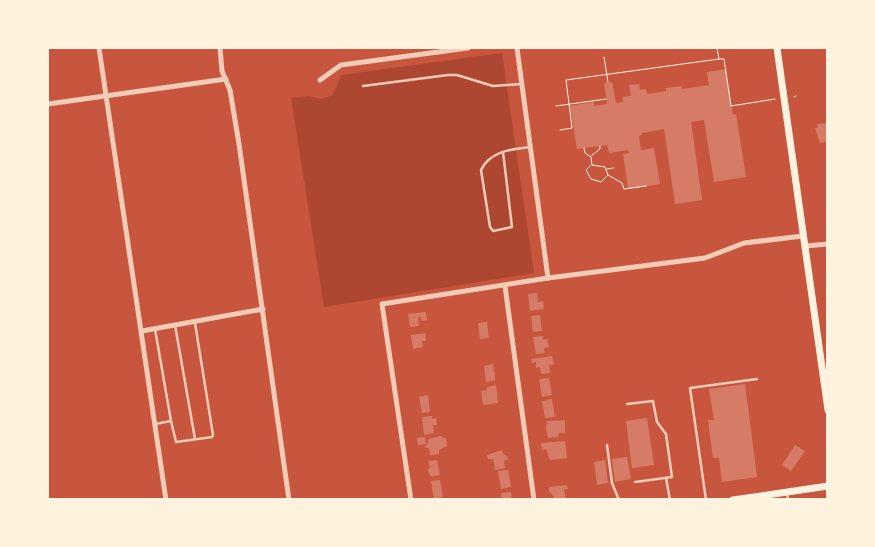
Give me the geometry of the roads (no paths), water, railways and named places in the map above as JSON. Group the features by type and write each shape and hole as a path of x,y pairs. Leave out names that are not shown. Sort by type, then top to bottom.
{"main road":[{"path":"777,48 803,236 824,357 828,410"},
{"path":"733,500 787,496 828,486"}],"street":[{"path":"98,48 166,500"},
{"path":"220,48 222,71 230,90 289,500"},
{"path":"320,80 341,65 468,48"},
{"path":"517,48 548,278"},
{"path":"48,104 226,79"},
{"path":"411,500 382,304 548,278 705,258 744,243 803,236"},
{"path":"805,246 828,244"},
{"path":"505,286 534,500"},
{"path":"142,331 263,309"}],"lane":[{"path":"363,86 457,75 493,86 522,84"},
{"path":"503,152 512,227 493,231 490,227 481,170 484,164 503,152 530,147"},
{"path":"155,329 176,442 212,437 194,322"},
{"path":"174,325 195,439"},
{"path":"706,500 690,388 757,379"},
{"path":"627,404 653,401 657,422 666,434 672,477 635,482"},
{"path":"155,424 171,421"},
{"path":"607,445 612,483 619,500"},
{"path":"666,478 670,500"}]}
